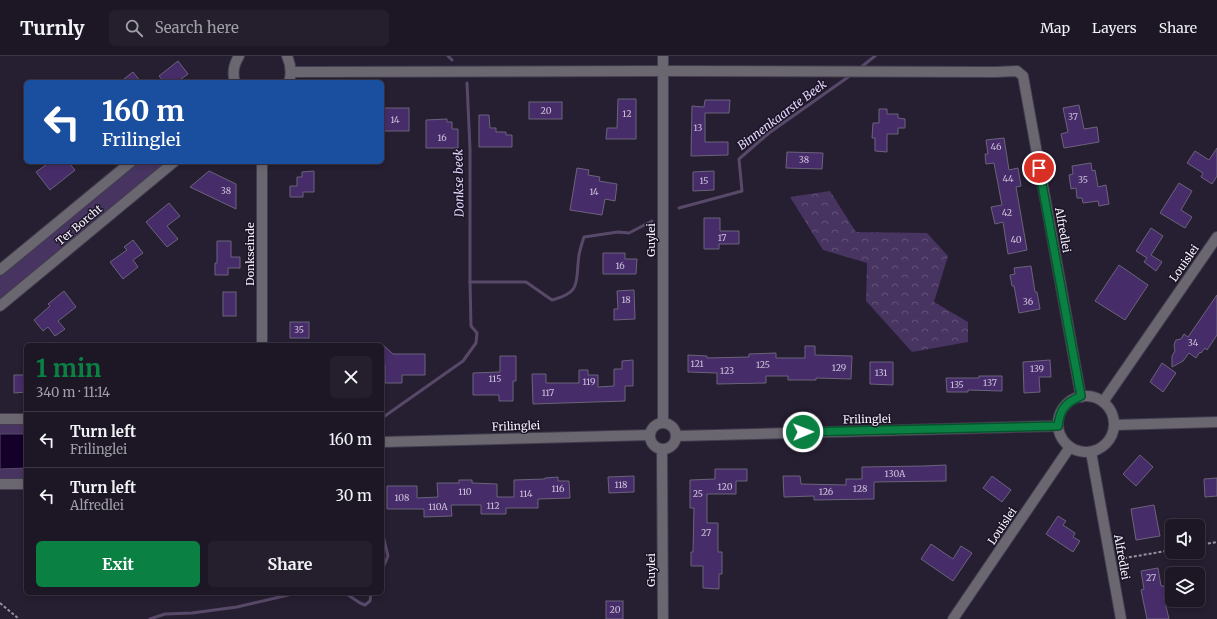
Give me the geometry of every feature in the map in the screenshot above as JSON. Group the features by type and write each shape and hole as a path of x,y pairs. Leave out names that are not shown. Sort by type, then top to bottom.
{"street":[{"path":"235,80 235,64 239,56"},
{"path":"287,56 290,64 290,77 663,71"},
{"name":"Guylei","path":"663,56 663,423"},
{"path":"229,80 234,70"},
{"name":"Alfredlei","path":"663,71 1017,71 1023,76 1081,396"},
{"name":"Ter Borcht","path":"0,270 129,164"},
{"name":"Ter Borcht","path":"0,306 172,164"},
{"name":"Donkseinde","path":"262,164 262,343"},
{"name":"Louislei","path":"1103,402 1217,237"},
{"path":"1081,396 1093,397 1103,402 1109,408 1113,416 1114,425 1112,434 1107,442 1100,448 1091,452 1080,451 1070,447 1062,438 1058,426 1059,416 1064,407 1072,400 1081,396"},
{"path":"0,419 24,419"},
{"path":"1114,425 1217,422"},
{"path":"663,423 673,428 676,436 674,443 671,446 662,449 652,443 650,435 655,426 663,423"},
{"name":"Frilinglei","path":"676,436 1058,426"},
{"name":"Frilinglei","path":"384,442 650,435"},
{"name":"Louislei","path":"953,619 1070,447"},
{"name":"Guylei","path":"662,449 663,619"},
{"name":"Alfredlei","path":"1091,452 1121,619"},
{"path":"0,484 24,484"}],"path":[{"path":"1205,544 1217,542"},
{"path":"1110,560 1165,551"},
{"path":"0,603 19,619"}],"green space":[{"path":"136,164 165,164 0,300 0,275"},
{"path":"830,191 856,232 927,233 948,256 934,302 968,322 968,342 912,352 866,301 867,263 823,250 790,197"},
{"path":"0,424 24,424 24,478 0,479"}],"shaded area":[{"path":"0,434 24,434 24,468 0,469"}],"building":[{"path":"178,61 188,74 180,80 162,80 159,76"},
{"path":"133,72 139,80 123,80"},
{"path":"618,99 636,99 636,139 606,139 607,128 617,128"},
{"path":"705,100 730,100 729,113 705,113 705,142 728,142 728,155 691,156 692,106 704,107"},
{"path":"529,102 562,102 562,119 529,119"},
{"path":"1079,105 1084,129 1097,127 1099,142 1064,148 1061,134 1068,132 1063,108"},
{"path":"384,108 409,108 409,131 384,131"},
{"path":"879,109 887,109 887,114 898,114 898,118 905,119 905,128 898,128 898,134 887,134 887,152 875,151 875,138 872,138 873,123 879,123"},
{"path":"479,115 489,115 490,128 496,128 496,132 506,132 506,135 512,135 512,147 479,147"},
{"path":"447,119 447,122 452,122 452,129 458,129 458,148 426,148 426,120"},
{"path":"1004,138 1009,170 1018,168 1021,186 1016,187 1027,250 1008,254 1003,222 995,224 991,207 1002,205 994,163 986,164 985,154 988,154 986,140"},
{"path":"1217,148 1217,176 1212,184 1201,177 1203,173 1187,163 1195,151 1209,160"},
{"path":"787,152 823,153 822,169 786,168"},
{"path":"1091,163 1092,171 1095,170 1098,187 1106,185 1109,204 1099,206 1098,201 1083,203 1082,198 1077,198 1076,188 1071,189 1069,175 1073,174 1072,166"},
{"path":"47,164 70,164 75,170 50,190 36,172"},
{"path":"577,168 589,170 588,175 600,177 599,181 617,184 615,201 605,199 602,215 570,210"},
{"path":"209,171 236,184 236,209 190,187"},
{"path":"314,171 314,192 303,192 303,197 290,197 290,186 297,186 297,177 302,177 302,172"},
{"path":"714,171 714,190 693,191 693,172"},
{"path":"1179,183 1192,191 1181,210 1192,217 1185,228 1160,213"},
{"path":"169,203 180,216 167,226 178,239 167,247 146,222"},
{"path":"704,218 720,218 720,231 739,231 739,244 719,244 719,249 704,249"},
{"path":"1151,228 1163,236 1151,255 1162,262 1156,271 1144,262 1147,258 1136,251"},
{"path":"133,240 143,253 133,260 138,267 123,279 110,262 127,250 124,247"},
{"path":"217,241 231,241 231,257 240,257 240,268 228,268 228,275 215,275 215,263 217,263"},
{"path":"603,253 625,253 625,259 637,259 636,274 603,274"},
{"path":"1119,265 1148,285 1125,320 1095,301"},
{"path":"1031,266 1035,292 1037,292 1040,309 1019,313 1014,286 1012,286 1010,275 1015,274 1014,268"},
{"path":"634,290 635,319 614,320 614,309 618,309 617,291"},
{"path":"64,291 76,307 58,321 65,329 55,336 48,327 43,331 34,320 50,306 48,304"},
{"path":"223,292 236,292 236,316 223,316"},
{"path":"1217,295 1217,335 1207,350 1205,348 1196,358 1189,353 1183,361 1172,367 1172,356 1175,351 1174,345 1176,340 1181,339 1184,334 1188,337"},
{"path":"290,322 309,322 309,338 290,338"},
{"path":"384,346 393,354 425,354 425,375 402,375 402,383 385,383"},
{"path":"805,346 815,346 815,355 852,356 851,379 816,378 816,380 788,380 788,376 766,376 766,383 717,384 717,373 688,372 688,355 707,356 707,358 749,357 749,354 776,353 776,358 805,358"},
{"path":"500,356 516,356 516,381 513,381 513,401 499,401 499,395 473,395 473,373 500,372"},
{"path":"633,360 633,386 625,386 625,401 533,404 532,374 546,374 546,383 579,383 579,370 588,370 588,375 598,375 598,387 614,386 614,369 622,369 622,361"},
{"path":"1050,360 1051,377 1039,377 1040,392 1024,393 1023,362"},
{"path":"870,362 893,362 893,385 870,384"},
{"path":"1162,363 1176,373 1163,392 1150,382"},
{"path":"14,375 24,375 24,392 14,393"},
{"path":"979,376 1002,376 1002,391 968,390 968,392 947,392 946,378 979,378"},
{"path":"1140,455 1153,467 1136,486 1123,474"},
{"path":"946,465 946,481 874,482 874,499 814,500 814,496 784,497 783,476 800,476 801,484 846,485 846,479 862,479 862,467"},
{"path":"715,469 747,469 747,481 736,481 736,494 707,494 707,523 718,523 718,552 722,552 722,574 719,574 719,589 703,588 703,566 691,566 691,552 693,552 694,508 690,508 690,480 715,479"},
{"path":"634,476 634,492 609,493 608,477"},
{"path":"992,476 1011,490 1002,502 983,488"},
{"path":"558,477 558,481 569,481 570,498 538,499 538,508 506,508 506,514 481,514 481,505 451,505 452,516 424,517 424,509 387,509 387,486 417,486 417,498 438,497 437,483 459,483 459,480 472,480 472,483 497,484 497,497 514,497 514,480"},
{"path":"1217,478 1217,496 1205,497 1204,479"},
{"path":"1154,505 1160,536 1136,540 1131,509"},
{"path":"1058,516 1066,521 1063,525 1075,533 1073,537 1080,541 1073,552 1046,534"},
{"path":"931,544 953,559 961,546 972,553 953,581 921,559"},
{"path":"1158,568 1161,586 1165,586 1165,607 1169,619 1147,619 1141,590 1144,589 1141,571"},
{"path":"606,601 623,601 623,619 606,619"}],"waterway":[{"name":"Donkse beek","path":"448,56 452,60"},
{"name":"Binnenkaarste Beek","path":"860,68 875,56"},
{"name":"Binnenkaarste Beek","path":"679,208 742,191 739,159 769,133 851,75"},
{"name":"Donkse beek","path":"467,83 470,149 470,282"},
{"name":"Binnenkaarste Beek","path":"384,417 463,361 476,343 477,333 471,326 470,282 526,282 552,300 562,297 569,293 576,284 580,248 584,237 618,232 629,233 652,221"},
{"name":"Binnenkaarste Beek","path":"384,539 388,556 384,565"},
{"name":"Binnenkaarste Beek","path":"150,619 165,614 192,613 237,607 288,595"},
{"name":"Binnenkaarste Beek","path":"348,595 365,605 370,601 371,595"}],"route":[{"path":"803,432 1058,426 1059,416 1064,407 1072,400 1081,396 1039,168"}]}
